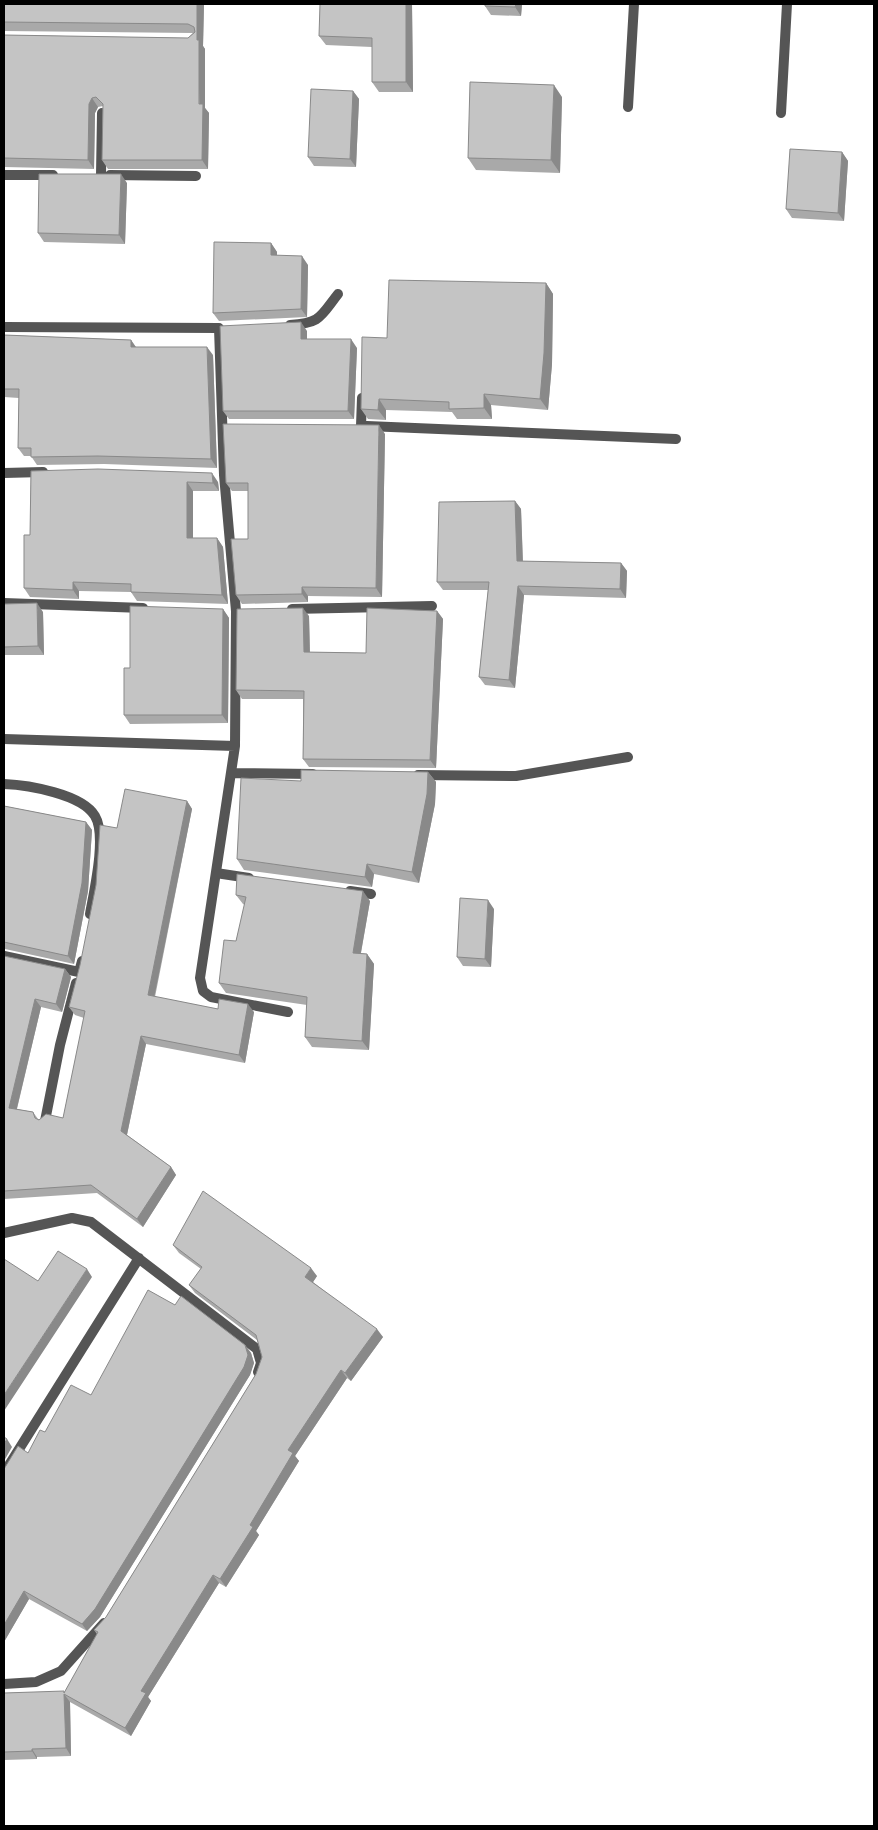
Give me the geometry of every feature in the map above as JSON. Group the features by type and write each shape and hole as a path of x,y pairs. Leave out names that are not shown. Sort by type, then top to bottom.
{"street":[{"path":"628,107 634,4"},
{"path":"780,113 787,4"},
{"path":"102,113 96,175 196,176"},
{"path":"4,175 62,175"},
{"path":"282,325 314,322 319,319 338,294"},
{"path":"4,327 223,328 228,426 220,475 236,611 235,746 200,978 203,991 211,998 288,1012"},
{"path":"362,388 356,426 676,439"},
{"path":"4,472 57,472"},
{"path":"4,603 158,608"},
{"path":"285,610 432,606"},
{"path":"4,739 235,746"},
{"path":"408,775 516,776 628,756"},
{"path":"232,773 320,774"},
{"path":"4,784 40,789 82,802 95,816 100,838 88,923"},
{"path":"216,873 264,880"},
{"path":"342,890 372,894"},
{"path":"45,1121 60,1045 83,952"},
{"path":"4,956 79,972"},
{"path":"4,1233 72,1218 90,1222 257,1348 261,1363 256,1378"},
{"path":"4,1473 140,1258"},
{"path":"4,1684 36,1682 61,1672 112,1612"}],"building":[{"path":"4,4 197,4 199,104 203,104 202,160 102,160 103,104 96,97 92,98 89,104 88,160 4,158 4,35 188,38 195,32 194,27 188,24 4,22"},
{"path":"320,4 406,4 406,82 372,82 372,38 319,36"},
{"path":"485,4 516,4 515,7 485,6"},
{"path":"470,82 554,85 551,160 468,158"},
{"path":"311,89 353,91 350,159 308,157"},
{"path":"790,149 842,152 838,213 786,209"},
{"path":"39,174 121,174 119,235 38,233"},
{"path":"214,242 271,243 271,255 302,256 301,309 213,313"},
{"path":"389,280 546,283 544,353 540,399 484,394 484,408 449,409 449,402 379,399 378,410 361,409 362,337 387,338"},
{"path":"301,322 301,339 351,339 348,411 223,411 220,326"},
{"path":"4,335 131,340 131,347 207,347 211,459 98,456 31,457 31,448 18,448 19,389 4,389"},
{"path":"223,424 379,425 376,588 302,587 302,594 236,595 231,539 248,539 248,483 226,483"},
{"path":"98,469 212,473 213,483 187,482 187,538 217,538 222,595 131,592 131,584 73,582 73,590 24,588 24,535 30,535 31,471"},
{"path":"515,501 517,561 621,563 620,589 518,586 509,680 479,677 489,582 437,582 439,502"},
{"path":"37,603 38,646 4,647 4,604"},
{"path":"130,606 223,609 222,715 124,715 124,668 130,668"},
{"path":"303,608 304,652 366,653 367,608 437,611 430,760 303,759 304,691 236,690 237,609"},
{"path":"301,770 428,772 427,794 412,872 367,864 365,877 237,859 241,778 301,781"},
{"path":"125,789 187,801 148,995 218,1009 219,999 248,1004 239,1055 141,1036 121,1131 171,1167 137,1219 91,1185 4,1191 4,956 65,969 56,1004 35,999 9,1108 33,1112 35,1118 39,1120 46,1114 63,1118 85,1011 69,1007 80,965 96,885 100,825 117,828"},
{"path":"4,806 86,822 82,883 68,956 4,942"},
{"path":"237,874 363,891 353,953 367,954 362,1041 305,1037 307,997 219,983 224,940 236,941 246,897 236,895"},
{"path":"460,898 488,900 485,959 457,957"},
{"path":"203,1191 311,1268 305,1277 377,1329 345,1373 341,1370 288,1450 293,1453 250,1525 253,1527 220,1579 213,1575 141,1691 146,1693 125,1728 64,1694 66,1748 4,1752 4,1693 64,1691 64,1693 98,1632 94,1630 106,1617 256,1374 262,1357 256,1335 189,1285 202,1267 173,1245"},
{"path":"58,1251 87,1269 4,1395 4,1259 38,1281"},
{"path":"148,1290 175,1305 181,1296 245,1345 248,1355 244,1367 95,1609 82,1624 24,1591 4,1625 4,1469 18,1446 28,1453 40,1430 45,1432 71,1385 91,1395"}]}
